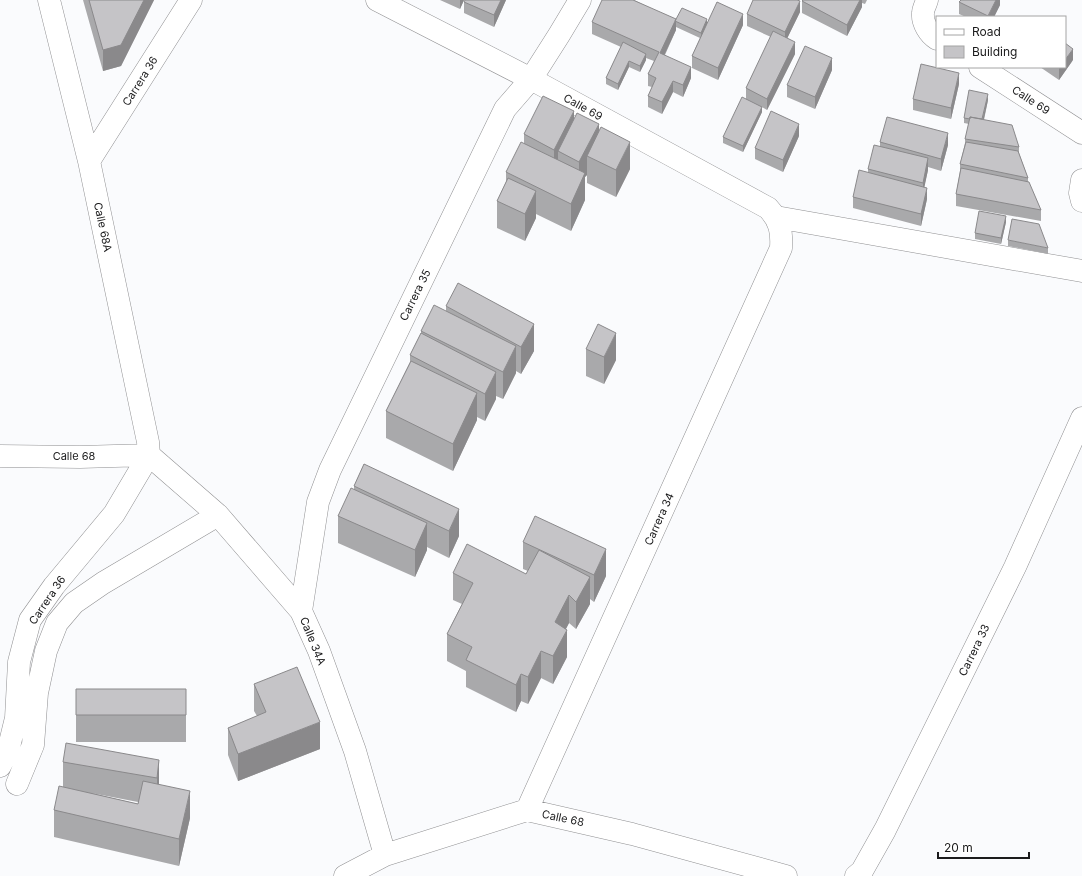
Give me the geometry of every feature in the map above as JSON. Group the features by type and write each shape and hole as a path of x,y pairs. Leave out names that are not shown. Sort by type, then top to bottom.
{"street":[{"name":"Calle 68A","path":"49,0 89,161 148,442 149,455"},
{"name":"Carrera 36","path":"89,161 191,0"},
{"name":"Calle 69","path":"377,0 531,79 768,208 778,221"},
{"name":"Carrera 35","path":"301,611 318,502 330,470 505,109 531,79 560,35 580,0"},
{"path":"925,7 926,26 936,39"},
{"name":"Calle 69","path":"982,68 1082,133"},
{"path":"1082,180 1080,193 1082,201"},
{"path":"778,221 1082,271"},
{"name":"Carrera 34","path":"527,810 781,248 782,236 778,221"},
{"name":"Carrera 33","path":"856,876 862,871 885,830 1001,595 1082,418"},
{"name":"Carrera 36","path":"0,766 8,751 16,718 19,662 30,620 54,586 114,514 149,455"},
{"name":"Calle 34A","path":"149,455 218,514 301,611 319,651 354,751 385,855"},
{"name":"Calle 68","path":"0,456 80,457 149,455"},
{"path":"17,784 33,745 37,692 46,651 57,623 74,603 103,583 218,514"},
{"name":"Calle 68","path":"345,876 385,855 527,810 632,834 786,876"}],"building":[{"path":"89,0 144,0 121,45 103,50"},
{"path":"465,0 501,0 494,15 464,2"},
{"path":"602,0 633,0 676,19 660,53 691,67 683,85 673,81 662,102 648,96 656,78 648,74 659,52 592,22"},
{"path":"753,0 800,1 785,32 747,14"},
{"path":"860,0 847,25 802,1"},
{"path":"961,0 996,0 988,16 959,2"},
{"path":"717,2 743,14 718,68 692,56"},
{"path":"682,8 707,19 701,33 675,21"},
{"path":"773,31 795,42 767,99 746,88"},
{"path":"623,42 646,54 640,66 629,61 618,84 606,78"},
{"path":"1066,44 1073,49 1066,59"},
{"path":"805,46 832,58 815,97 787,85"},
{"path":"921,64 959,73 951,108 913,99"},
{"path":"969,90 988,94 982,119 970,117 970,119 964,118"},
{"path":"543,96 574,111 554,150 524,134"},
{"path":"742,97 762,107 743,146 723,137"},
{"path":"771,111 799,124 783,160 755,148"},
{"path":"577,113 599,124 579,162 558,151"},
{"path":"887,117 948,133 941,159 880,142"},
{"path":"970,117 1012,125 1019,147 965,139"},
{"path":"601,127 630,142 616,170 587,156"},
{"path":"521,142 585,173 571,204 506,172"},
{"path":"966,142 1018,151 1028,178 960,164"},
{"path":"874,145 928,158 923,183 868,169"},
{"path":"961,168 1029,182 1041,210 956,194"},
{"path":"859,170 927,188 921,214 853,197"},
{"path":"508,178 536,191 525,214 497,201"},
{"path":"979,211 1006,216 1001,238 975,233"},
{"path":"1012,219 1039,224 1048,248 1008,240"},
{"path":"458,283 534,324 521,347 446,306"},
{"path":"434,305 516,346 503,372 421,331"},
{"path":"598,324 616,333 604,357 586,349"},
{"path":"421,333 496,372 485,394 410,355"},
{"path":"411,361 477,393 453,444 386,411"},
{"path":"364,464 459,509 449,531 354,486"},
{"path":"351,488 427,523 415,550 338,516"},
{"path":"535,516 606,549 594,575 523,542"},
{"path":"467,544 526,574 539,550 590,577 576,602 569,595 555,622 567,630 553,656 541,651 528,677 521,674 516,685 466,660 472,647 447,634 473,583 453,573"},
{"path":"297,667 320,722 238,754 228,728 266,712 254,684"},
{"path":"76,689 186,689 186,715 76,715"},
{"path":"66,743 159,760 157,778 63,762"},
{"path":"143,781 190,791 179,839 54,810 59,786 138,804"}]}
